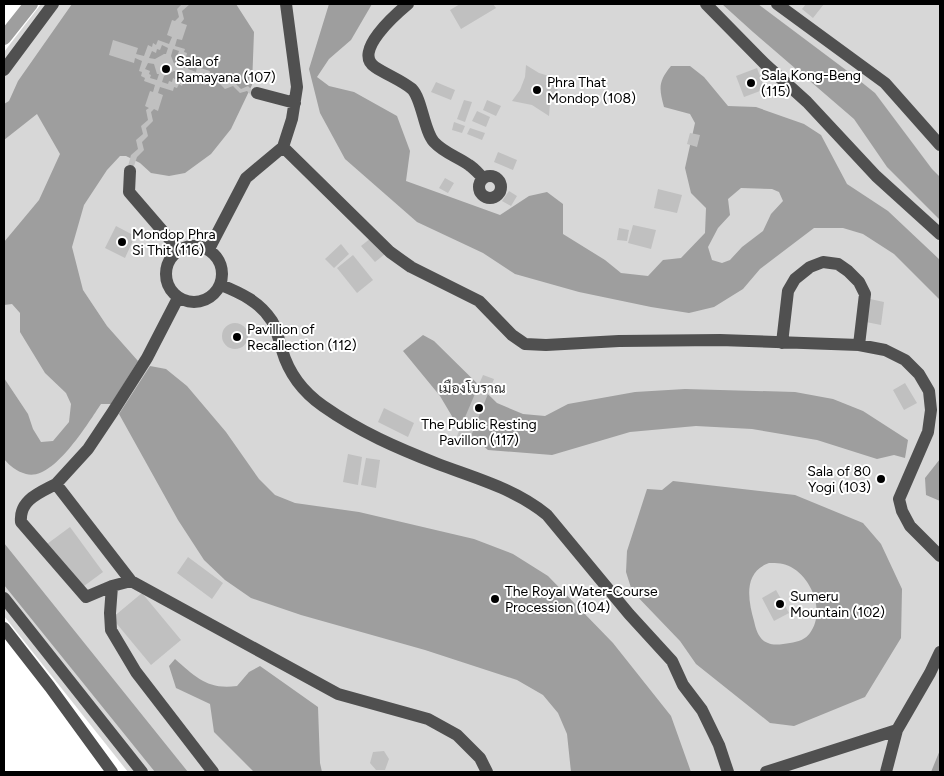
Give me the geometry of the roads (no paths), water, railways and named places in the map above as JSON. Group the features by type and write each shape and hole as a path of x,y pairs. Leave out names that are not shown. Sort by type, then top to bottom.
{"lane":[{"path":"4,70 53,4"},
{"path":"208,249 246,178 283,147 292,119 297,88 286,4"},
{"path":"408,4 374,39 370,49 369,60 374,67 384,71 413,90 433,141 445,152 470,165 483,178"},
{"path":"706,4 765,64 807,102 876,176 940,234"},
{"path":"777,4 885,83 940,146"},
{"path":"257,93 295,103"},
{"path":"283,147 390,252 411,267 479,301 512,335 525,344 720,340 859,345 885,350 905,360 919,374 929,391 931,410 928,432 899,499 902,511 910,526 940,556"},
{"path":"130,171 129,192 179,250"},
{"path":"188,246 197,246 208,249 219,259 223,270 221,285 206,300 186,301 178,298 169,287 166,278 167,266 179,250 188,246"},
{"path":"782,343 788,291 795,279 810,267 823,262 838,264 859,282 864,294 859,345"},
{"path":"221,285 245,295 268,315 273,322 284,356 296,382 307,394 324,406 371,436 507,490 532,503 547,515 629,614 672,661 683,685 706,719 719,745 728,772"},
{"path":"131,581 112,586 86,597 84,596 21,522 21,509 28,500 56,484 88,449 147,358 178,298"},
{"path":"56,484 131,581 338,694 428,719 457,735 480,758 487,772"},
{"path":"112,586 111,630 136,672 213,772"},
{"path":"4,598 142,772"},
{"path":"4,628 112,772"},
{"path":"886,772 897,730 940,652"},
{"path":"766,772 897,730"}],"waterway":[{"path":"4,38 31,4"}],"place":[{"name":"Sala of Ramayana (107)","path":"166,69"},
{"name":"Sala Kong-Beng (115)","path":"751,83"},
{"name":"Phra That Mondop (108)","path":"537,90"},
{"name":"Mondop Phra Si Thit (116)","path":"122,242"},
{"name":"Pavillion of Recallection (112)","path":"237,337"},
{"name":"The Public Resting Pavillon (117)","path":"479,408"},
{"name":"Sala of 80 Yogi (103)","path":"881,479"},
{"name":"The Royal Water-Course Procession (104)","path":"495,599"},
{"name":"Sumeru Mountain (102)","path":"780,604"}],"park label":[{"name":"เมืองโบราณ","path":"472,388"}]}
